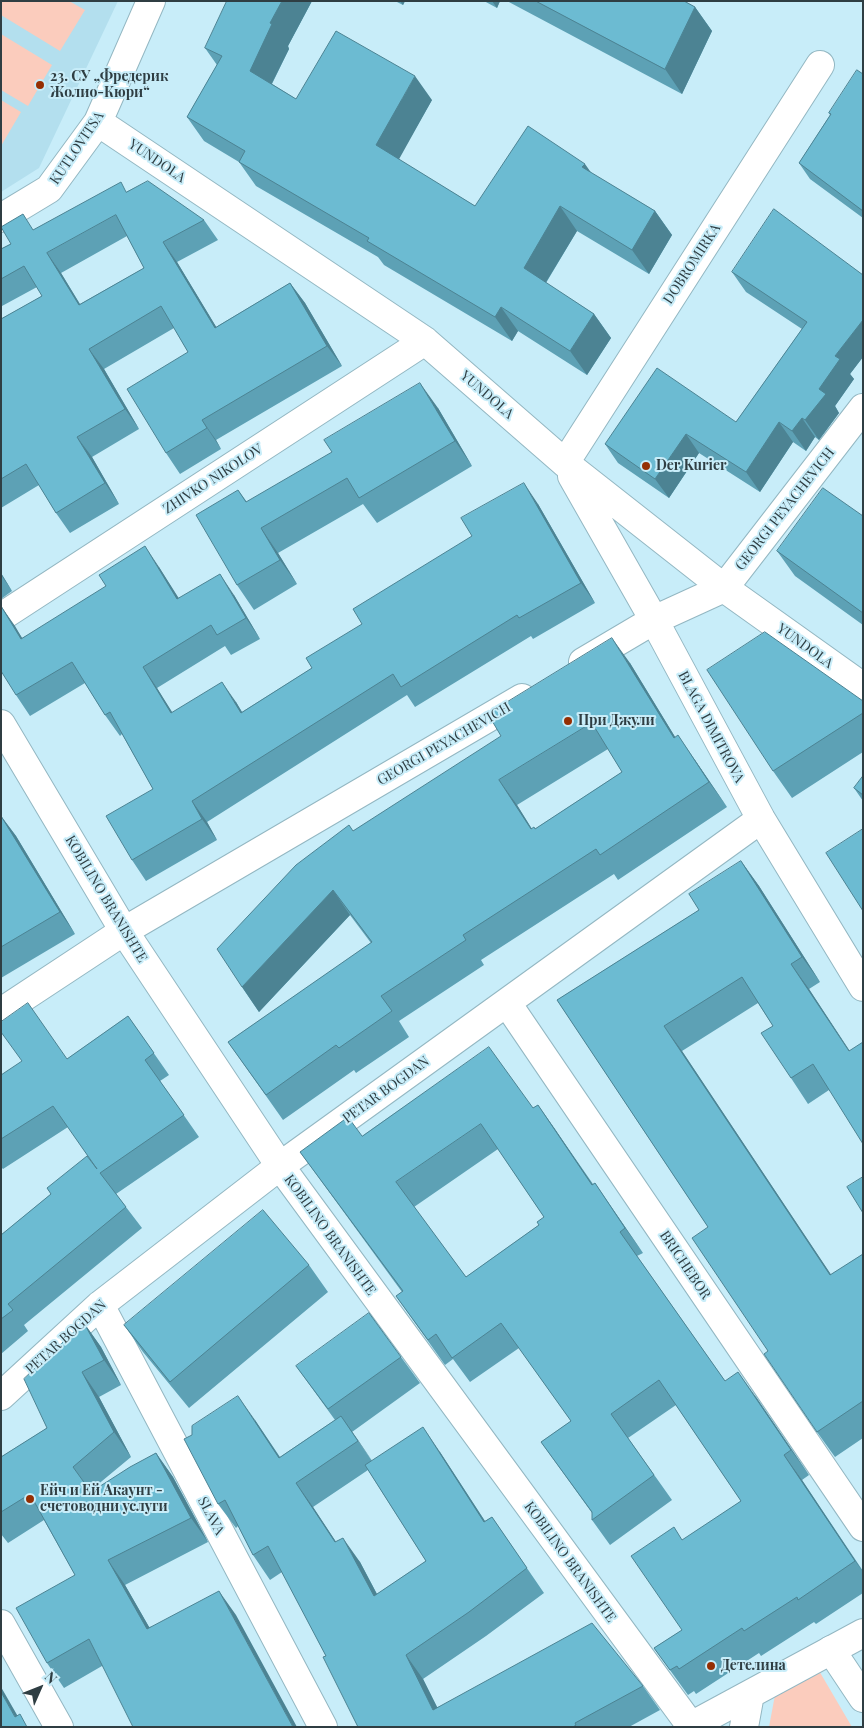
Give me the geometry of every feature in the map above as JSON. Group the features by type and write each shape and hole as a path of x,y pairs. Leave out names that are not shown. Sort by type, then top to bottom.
{"street":[{"name":"KUTLOVITSA","path":"1,218 49,190 98,122 151,1"},
{"name":"DOBROMIRKA","path":"565,463 820,65"},
{"name":"YUNDOLA","path":"98,122 425,340 565,463 724,588 863,687"},
{"name":"ZHIVKO NIKOLOV","path":"1,617 425,340"},
{"name":"GEORGI PEYACHEVICH","path":"1,1012 124,931 555,678 654,620 724,588 863,408"},
{"name":"BLAGA DIMITROVA","path":"565,463 654,620 761,819 863,987"},
{"name":"KOBILINO BRANISHTE","path":"1,724 124,931 280,1166 690,1726"},
{"name":"PETAR BOGDAN","path":"1,1396 100,1305 280,1166 761,819"},
{"name":"BRICHEBOR","path":"507,1003 863,1527"},
{"name":"SLAVA","path":"100,1305 323,1727"},
{"path":"1,1624 59,1727"},
{"path":"690,1726 863,1633"},
{"path":"831,1650 863,1698"},
{"path":"744,1727 750,1694"}],"shaded area":[{"name":"23. СУ „Фредерик Жолио-Кюри“","path":"1,1 118,1 39,168 1,192"},
{"path":"1,1 69,1 85,10 60,51 1,15"},
{"path":"1,34 52,65 28,106 1,90"},
{"path":"1,100 21,112 1,146"},
{"path":"818,1669 852,1727 769,1727 775,1695"}],"building":[{"path":"227,1 282,1 270,23 272,24 250,71 296,99 336,31 415,76 376,145 475,206 528,126 585,164 582,167 655,211 632,250 560,206 524,268 594,314 570,351 501,307 495,317 367,241 369,238 239,162 245,151 187,117 222,56 205,48"},
{"path":"536,1 684,1 695,7 665,69"},
{"path":"857,70 863,74 863,211 799,163"},
{"path":"148,181 204,220 163,242 215,328 290,283 327,346 202,420 207,428 166,453 127,389 188,352 161,306 89,349 125,409 77,437 105,483 56,513 26,464 1,479 1,319 42,296 24,266 1,279 1,249 11,244 1,227 23,214 33,230 121,182 126,192","holes":["116,215 144,268 79,305 47,253"]},
{"path":"774,209 863,275 863,320 835,356 840,359 819,389 826,394 805,420 802,418 792,431 779,422 746,472 686,434 655,479 605,444 657,368 736,422 807,322 732,272"},
{"path":"420,383 455,441 359,498 347,478 261,528 280,560 237,585 196,515 238,490 246,502 332,452 324,440"},
{"path":"524,483 581,583 519,618 517,615 401,687 393,674 192,801 202,819 132,860 106,816 153,789 110,712 105,715 72,662 16,695 1,671 1,606 21,639 106,586 99,575 145,546 177,599 220,574 246,618 217,635 211,625 143,667 171,713 222,682 241,713 312,668 306,658 362,624 353,609 472,536 461,518"},
{"path":"823,488 863,516 863,613 777,551"},
{"path":"765,632 863,701 863,713 773,771 707,670"},
{"path":"612,638 674,738 678,735 709,782 600,855 596,849 463,935 466,940 381,996 392,1011 339,1048 336,1045 266,1095 228,1042 372,942 333,890 242,987 217,949 296,865 349,825 353,831 501,736 488,714","holes":["592,723 622,772 535,829 534,827 531,829 499,780"]},
{"path":"863,776 863,795 854,788"},
{"path":"1,816 60,912 1,947"},
{"path":"863,829 863,911 826,853"},
{"path":"741,861 802,957 791,964 849,1051 863,1042 863,1144 813,1064 791,1078 761,1033 773,1026 742,977 664,1026 830,1275 863,1254 863,1401 817,1432 764,1354 768,1351 692,1238 708,1227 557,1000 699,910 689,894"},
{"path":"28,1003 67,1059 128,1016 154,1053 145,1060 184,1115 100,1173 126,1207 8,1304 13,1310 1,1319 1,1235 51,1194 47,1188 87,1156 97,1169 53,1106 1,1139 1,1075 22,1061 1,1032 1,1022"},
{"path":"489,1047 533,1108 538,1105 592,1185 595,1183 625,1228 620,1232 725,1381 738,1372 791,1450 784,1455 855,1561 798,1600 797,1597 744,1631 742,1628 679,1669 677,1666 670,1670 654,1648 682,1630 631,1556 674,1527 682,1540 741,1501 659,1380 611,1414 654,1475 592,1520 592,1512 541,1442 571,1421 501,1323 452,1358 436,1334 428,1340 396,1296 403,1291 300,1152 348,1117 362,1136","holes":["481,1124 544,1217 537,1222 539,1225 466,1277 396,1182"]},
{"path":"863,1177 863,1213 847,1187"},
{"path":"263,1210 309,1265 170,1382 124,1325"},
{"path":"369,1313 401,1357 328,1409 296,1366"},
{"path":"84,1323 104,1360 82,1372 114,1432 73,1467 91,1492 156,1453 191,1518 108,1560 147,1629 219,1591 293,1727 133,1727 89,1639 47,1663 16,1608 75,1575 30,1494 1,1512 1,1457 47,1428 24,1379"},
{"path":"238,1396 279,1458 341,1416 358,1441 296,1483 335,1542 343,1538 374,1596 426,1561 365,1465 423,1427 484,1522 492,1517 527,1568 469,1612 406,1655 433,1710 592,1623 643,1686 575,1723 576,1725 573,1727 358,1727 323,1657 326,1656 268,1546 253,1555 225,1500 218,1504 184,1439 192,1435 192,1426"},
{"path":"1,1692 15,1717 20,1714 27,1727 1,1727"}],"place":[{"name":"23. СУ „Фредерик Жолио-Кюри“","path":"40,85"},
{"name":"Der Kurier","path":"646,466"},
{"name":"При Джули","path":"568,721"},
{"name":"Ейч и Ей Акаунт - счетоводни услуги","path":"30,1499"},
{"name":"Детелина","path":"711,1666"}]}
